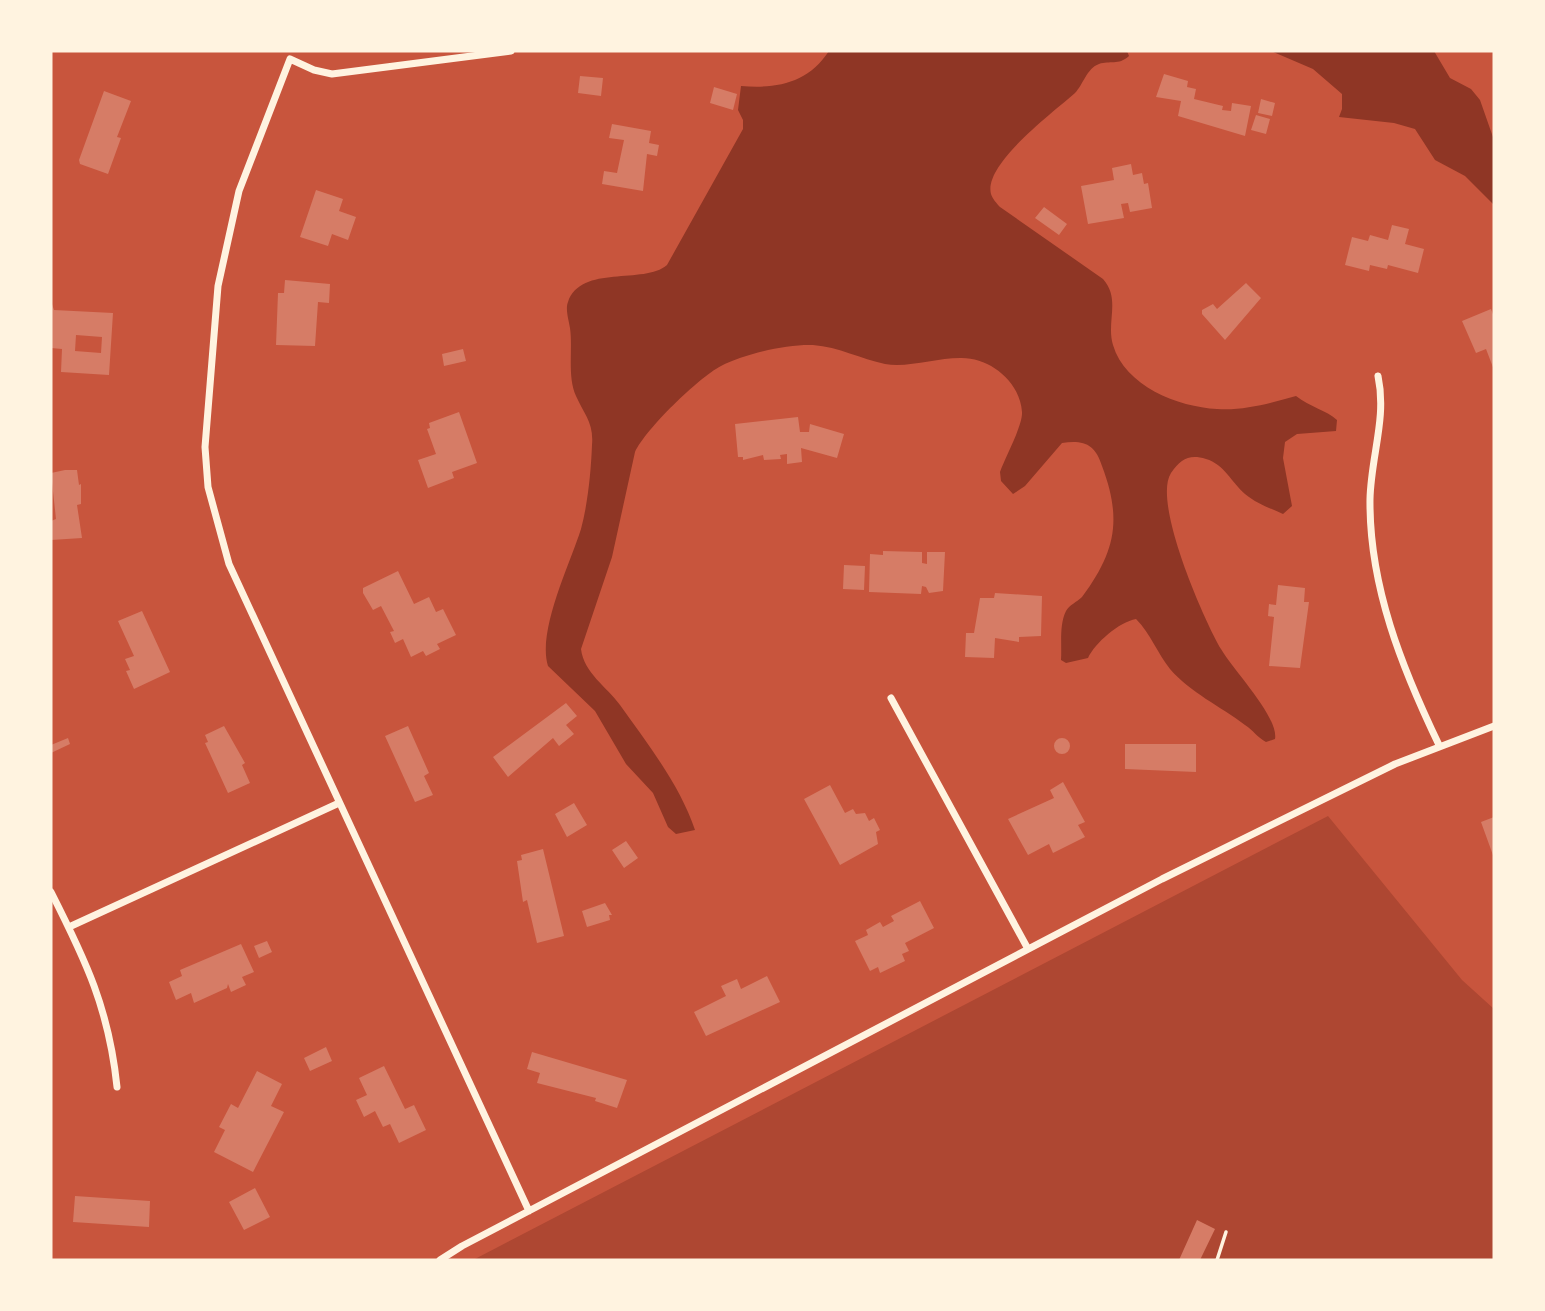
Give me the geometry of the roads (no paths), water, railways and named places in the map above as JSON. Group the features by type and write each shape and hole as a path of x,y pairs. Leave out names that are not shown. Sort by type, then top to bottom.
{"street":[{"path":"511,51 332,74 314,70 290,59 239,191 225,240 205,423 208,487 229,564 529,1211"},
{"path":"1378,376 1382,412 1370,495 1375,566 1397,647 1439,745"},
{"path":"891,698 1028,949"},
{"path":"440,1260 1162,878 1439,745 1494,726"},
{"path":"69,927 340,803"},
{"path":"51,892 104,1009 117,1087"}]}
